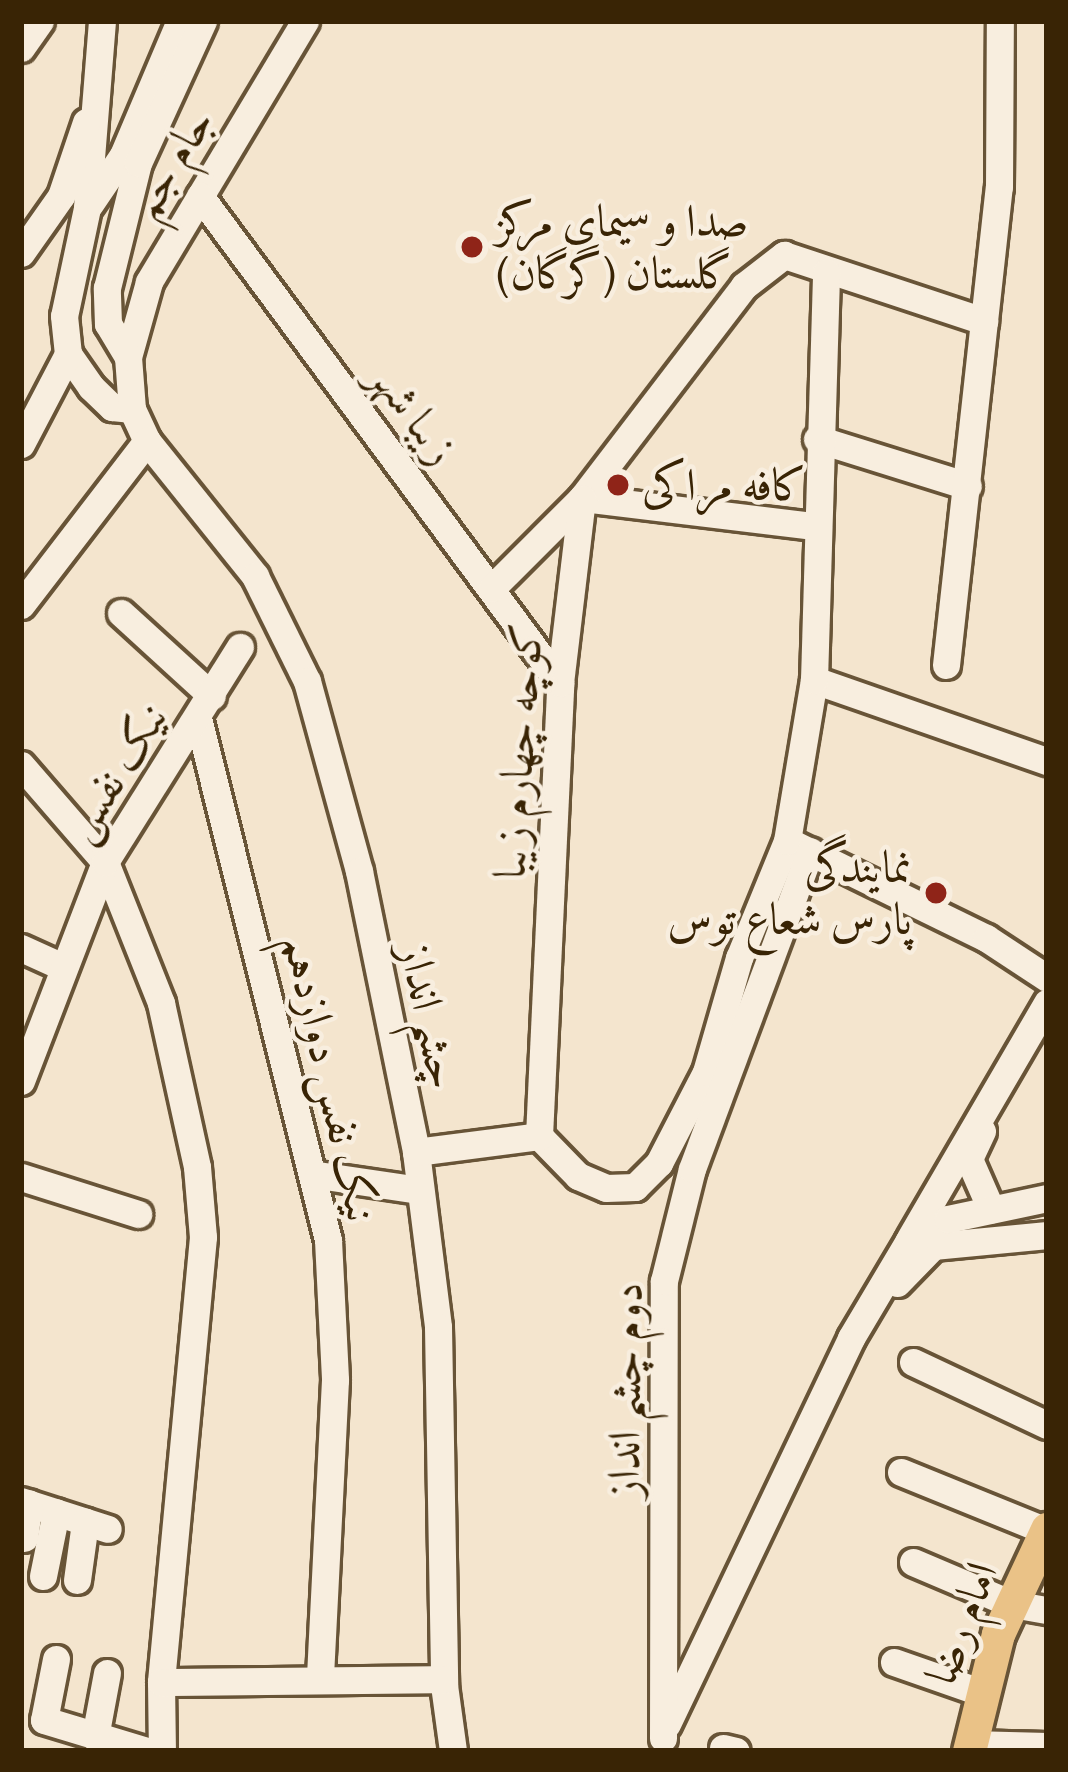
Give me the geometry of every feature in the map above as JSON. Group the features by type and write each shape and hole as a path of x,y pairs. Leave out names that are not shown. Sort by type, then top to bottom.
{"main road":[{"name":"امام رضا","path":"969,1748 980,1692 1012,1604 1047,1530"}],"street":[{"path":"21,48 40,21"},
{"path":"21,444 68,354 64,316 87,208 102,21"},
{"path":"87,208 123,155 181,21"},
{"path":"128,356 107,324 107,288 138,163 203,21"},
{"name":"جام جم","path":"128,356 148,282 305,21"},
{"path":"946,665 999,187 1000,21"},
{"path":"21,253 61,196 100,84"},
{"name":"زیبا شهر","path":"200,196 560,682"},
{"path":"582,498 744,286 784,255 984,322"},
{"path":"416,1152 539,1136 578,1176 606,1188 635,1187 659,1162 706,1072 798,846 814,680 817,439 826,272"},
{"path":"68,354 112,407 132,409"},
{"name":"چشم انداز","path":"128,356 132,409 147,441 255,576 307,681 359,871 416,1152 438,1328 444,1679 453,1751"},
{"path":"817,439 968,486"},
{"path":"21,605 147,441"},
{"path":"582,498 815,526"},
{"name":"کوچه چهارم زیبا","path":"492,588 582,498"},
{"name":"کوچه چهارم زیبا","path":"539,1136 560,682 582,498"},
{"path":"122,613 205,707"},
{"name":"نیک نفس","path":"29,1063 105,862 240,647"},
{"path":"814,680 1047,760"},
{"name":"نیک نفس دوازدهم","path":"205,707 318,1175 335,1380 320,1680"},
{"path":"21,765 105,862 161,1003 197,1167 203,1237 160,1682 162,1751"},
{"path":"798,846 986,938 1047,978"},
{"name":"دوم چشم انداز","path":"662,1745 664,1281 692,1169 798,846"},
{"path":"21,948 63,967"},
{"path":"662,1745 715,1615 827,1392 1047,1004"},
{"path":"991,1209 969,1159 1000,1102 1004,1077"},
{"path":"318,1175 420,1190"},
{"path":"21,1177 138,1214"},
{"path":"908,1242 924,1227 1047,1198"},
{"path":"827,1392 907,1267 934,1246 1047,1235"},
{"path":"913,1362 1047,1425"},
{"path":"901,1472 1047,1530"},
{"path":"35,1505 97,1525 77,1580"},
{"path":"24,1538 35,1505"},
{"path":"35,1505 43,1576"},
{"path":"913,1562 1012,1604 1047,1610"},
{"path":"56,1659 44,1720 147,1751"},
{"path":"894,1662 980,1692"},
{"path":"95,1737 106,1673"},
{"path":"160,1682 444,1679"},
{"path":"969,1748 1047,1746"}],"place":[{"name":"صدا و سیمای مرکز گلستان (گرگان)","path":"472,247"},
{"name":"کافه مراکی","path":"618,485"},
{"name":"نمایندگی پارس شعاع توس","path":"936,893"}]}
